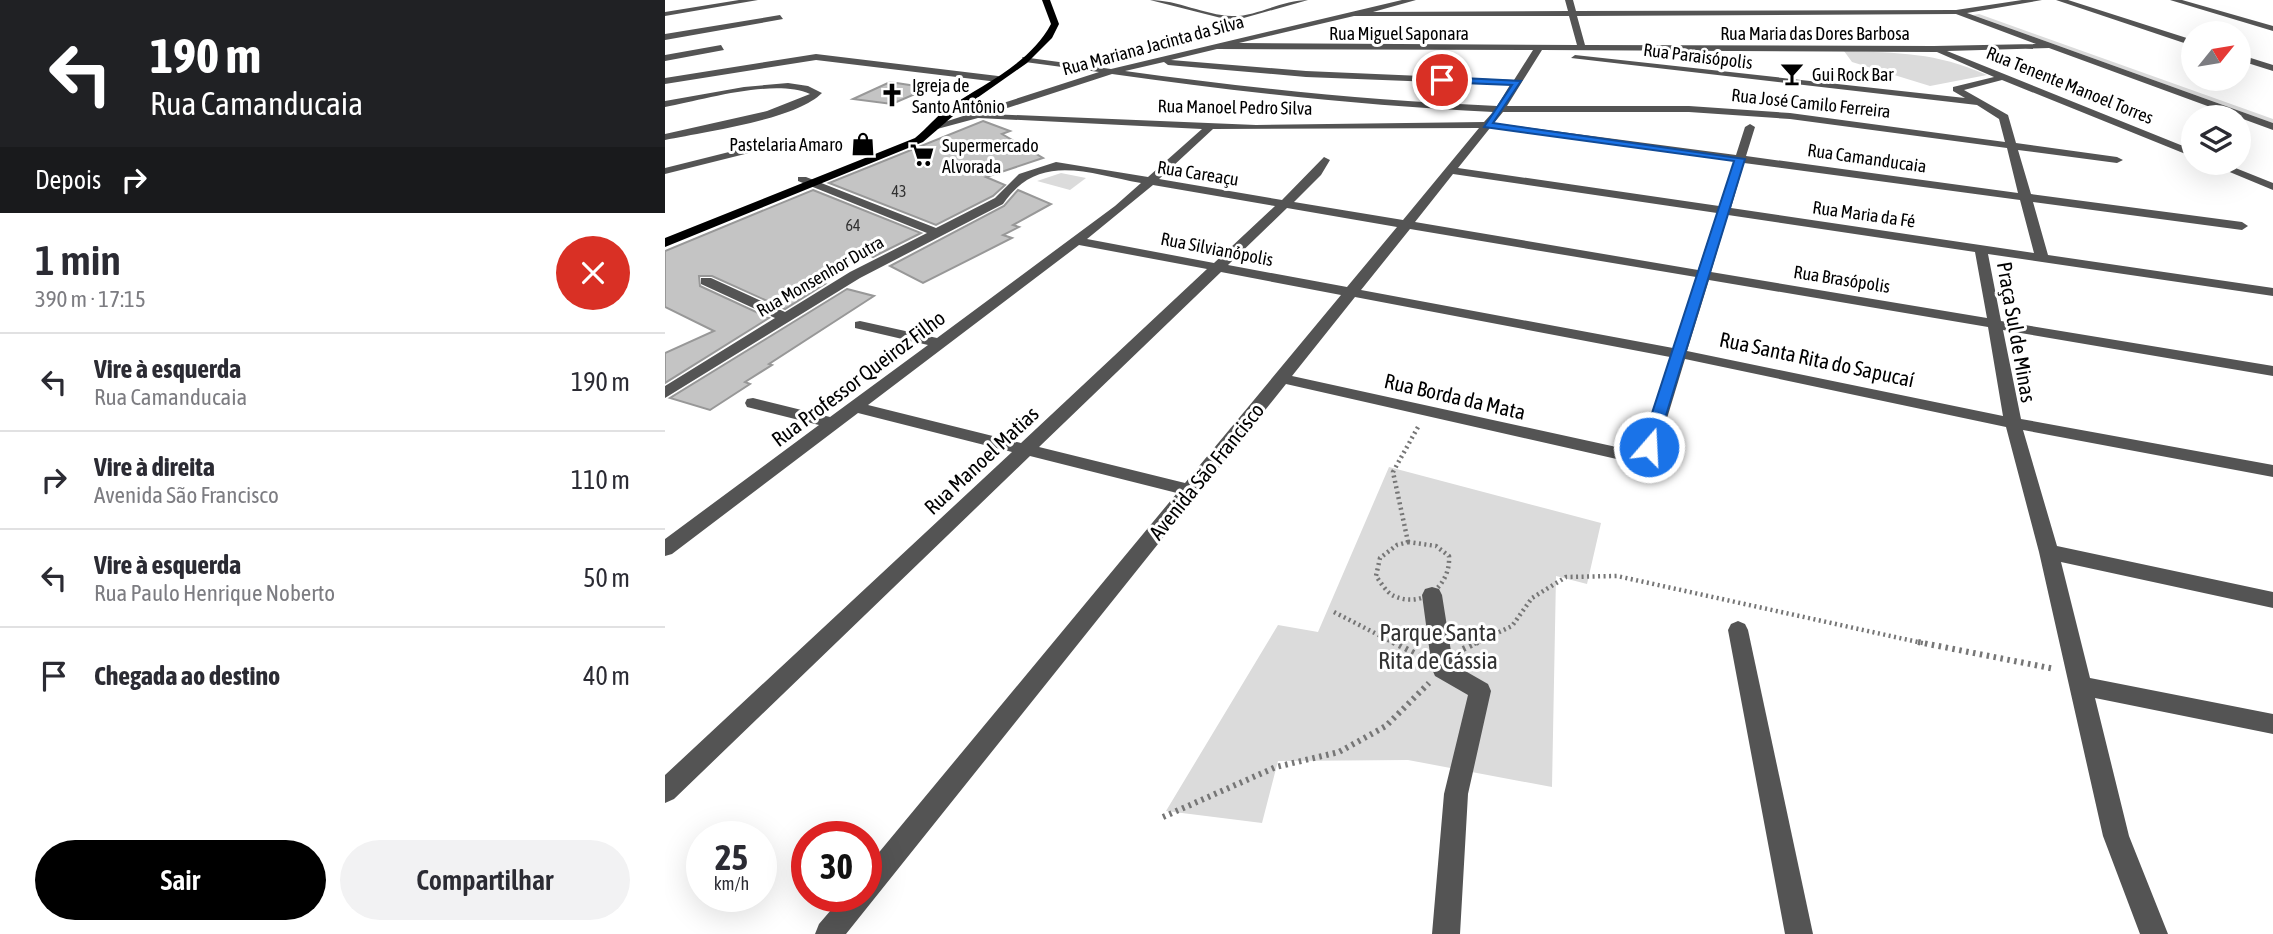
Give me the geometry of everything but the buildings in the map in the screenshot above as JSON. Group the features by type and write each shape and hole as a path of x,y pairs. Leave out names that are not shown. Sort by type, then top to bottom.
{"main road":[{"path":"914,139 1025,59 1053,30 1055,18 1046,0"},
{"path":"952,112 964,119"},
{"path":"665,231 914,139 952,112"},
{"path":"665,243 807,180"}],"street":[{"path":"665,14 754,0"},
{"path":"1154,0 1233,19 1304,0"},
{"name":"Rua Mariana Jacinta da Silva","path":"914,139 1116,70 1412,0"},
{"path":"1569,0 1582,48"},
{"path":"1924,0 2273,127"},
{"path":"1951,0 2231,100"},
{"path":"1354,14 1956,12 2038,0"},
{"path":"2060,0 2181,39"},
{"path":"2174,0 2273,29"},
{"path":"665,37 780,17"},
{"path":"706,30 740,68"},
{"name":"Rua Miguel Saponara","path":"1216,46 1537,51 1582,48"},
{"name":"Rua Maria das Dores Barbosa","path":"1582,48 1934,49 2048,46"},
{"path":"665,58 721,48"},
{"path":"1767,58 1771,48"},
{"name":"Rua Tenente Manoel Torres","path":"1934,49 2181,149"},
{"name":"Rua Paraisópolis","path":"1537,51 1762,74 1982,103"},
{"name":"Avenida São Francisco","path":"882,869 1500,109 1537,51"},
{"path":"665,81 740,68 833,57 998,79"},
{"name":"Rua José Camilo Ferreira","path":"1025,59 1249,91 1382,104 1500,109 1650,108 1740,112 1865,124 2117,160"},
{"path":"1154,60 1306,75 1518,83"},
{"path":"2251,61 2273,68"},
{"path":"2003,77 1957,89 2003,114 2042,258"},
{"path":"1372,125 1391,78"},
{"path":"665,104 777,86 804,87 817,93 805,101 771,112 665,137"},
{"name":"Rua Mariana Jacinta da Silva","path":"930,130 986,115"},
{"name":"Rua Manoel Pedro Silva","path":"986,115 1211,126 1487,125"},
{"name":"Rua Camanducaia","path":"1487,125 2242,226"},
{"name":"Rua Professor Queiroz Filho","path":"665,549 1077,240 1211,126"},
{"path":"1681,354 1750,127"},
{"path":"665,172 769,145"},
{"name":"Rua Manoel Matias","path":"665,791 1284,205 1317,173 1324,160"},
{"name":"Rua Careaçu","path":"999,201 1009,184 1040,167 1056,166 1406,225"},
{"name":"Rua Maria da Fé","path":"1450,170 2273,292"},
{"path":"2244,175 2273,187"},
{"path":"807,180 937,233"},
{"name":"Rua Monsenhor Dutra","path":"665,393 865,270 999,201"},
{"name":"Rua Brasópolis","path":"1406,225 2273,370"},
{"name":"Rua Silvianópolis","path":"1077,240 1351,292"},
{"name":"Praça Sul de Minas","path":"1981,248 2013,423 2049,552 2116,836 2154,934"},
{"path":"706,281 786,318"},
{"name":"Rua Santa Rita do Sapucaí","path":"1351,292 1681,354 2013,423 2273,471"},
{"path":"860,324 940,343"},
{"name":"Rua Borda da Mata","path":"1281,378 1621,454 1636,454 1649,447 1681,354"},
{"path":"753,403 833,424"},
{"path":"855,407 1190,490"},
{"path":"2049,552 2273,600"},
{"path":"1431,596 1443,669 1480,691 1456,794 1446,934"},
{"path":"1738,631 1799,934"},
{"path":"2079,680 2273,724"},
{"path":"829,934 847,912"}],"path":[{"path":"1408,542 1393,472 1427,411"},
{"path":"1420,541 1440,549 1451,566 1450,578 1431,596 1403,599 1389,594 1376,576 1380,558 1397,545 1408,542 1420,541"},
{"path":"1163,817 1276,767 1339,752 1386,726 1462,650 1512,626 1532,598 1566,577 1616,576 2079,680"},
{"path":"1334,612 1443,669"}],"green space":[{"path":"1979,14 2181,86 2181,90 1973,15"},
{"path":"1844,51 1900,53 1933,58 1987,75 1930,86 1852,62"},
{"path":"2184,91 2195,91 2234,105 2223,105"},
{"path":"2251,111 2273,119 2273,123 2251,115"},
{"path":"1061,173 1086,178 1070,190 1037,181"},
{"name":"Parque Santa Rita de Cássia","path":"1389,467 1601,523 1587,584 1556,576 1552,787 1408,760 1278,761 1262,823 1166,811 1278,625 1318,632"}],"place":[{"name":"Gui Rock Bar","path":"1792,74"},
{"name":"Igreja de Santo Antônio","path":"892,95"},
{"name":"Pastelaria Amaro","path":"863,144"},
{"name":"Supermercado Alvorada","path":"922,155"}],"route":[{"path":"1442,80 1518,83 1487,125 1740,159 1667,398 1649,447"}]}
